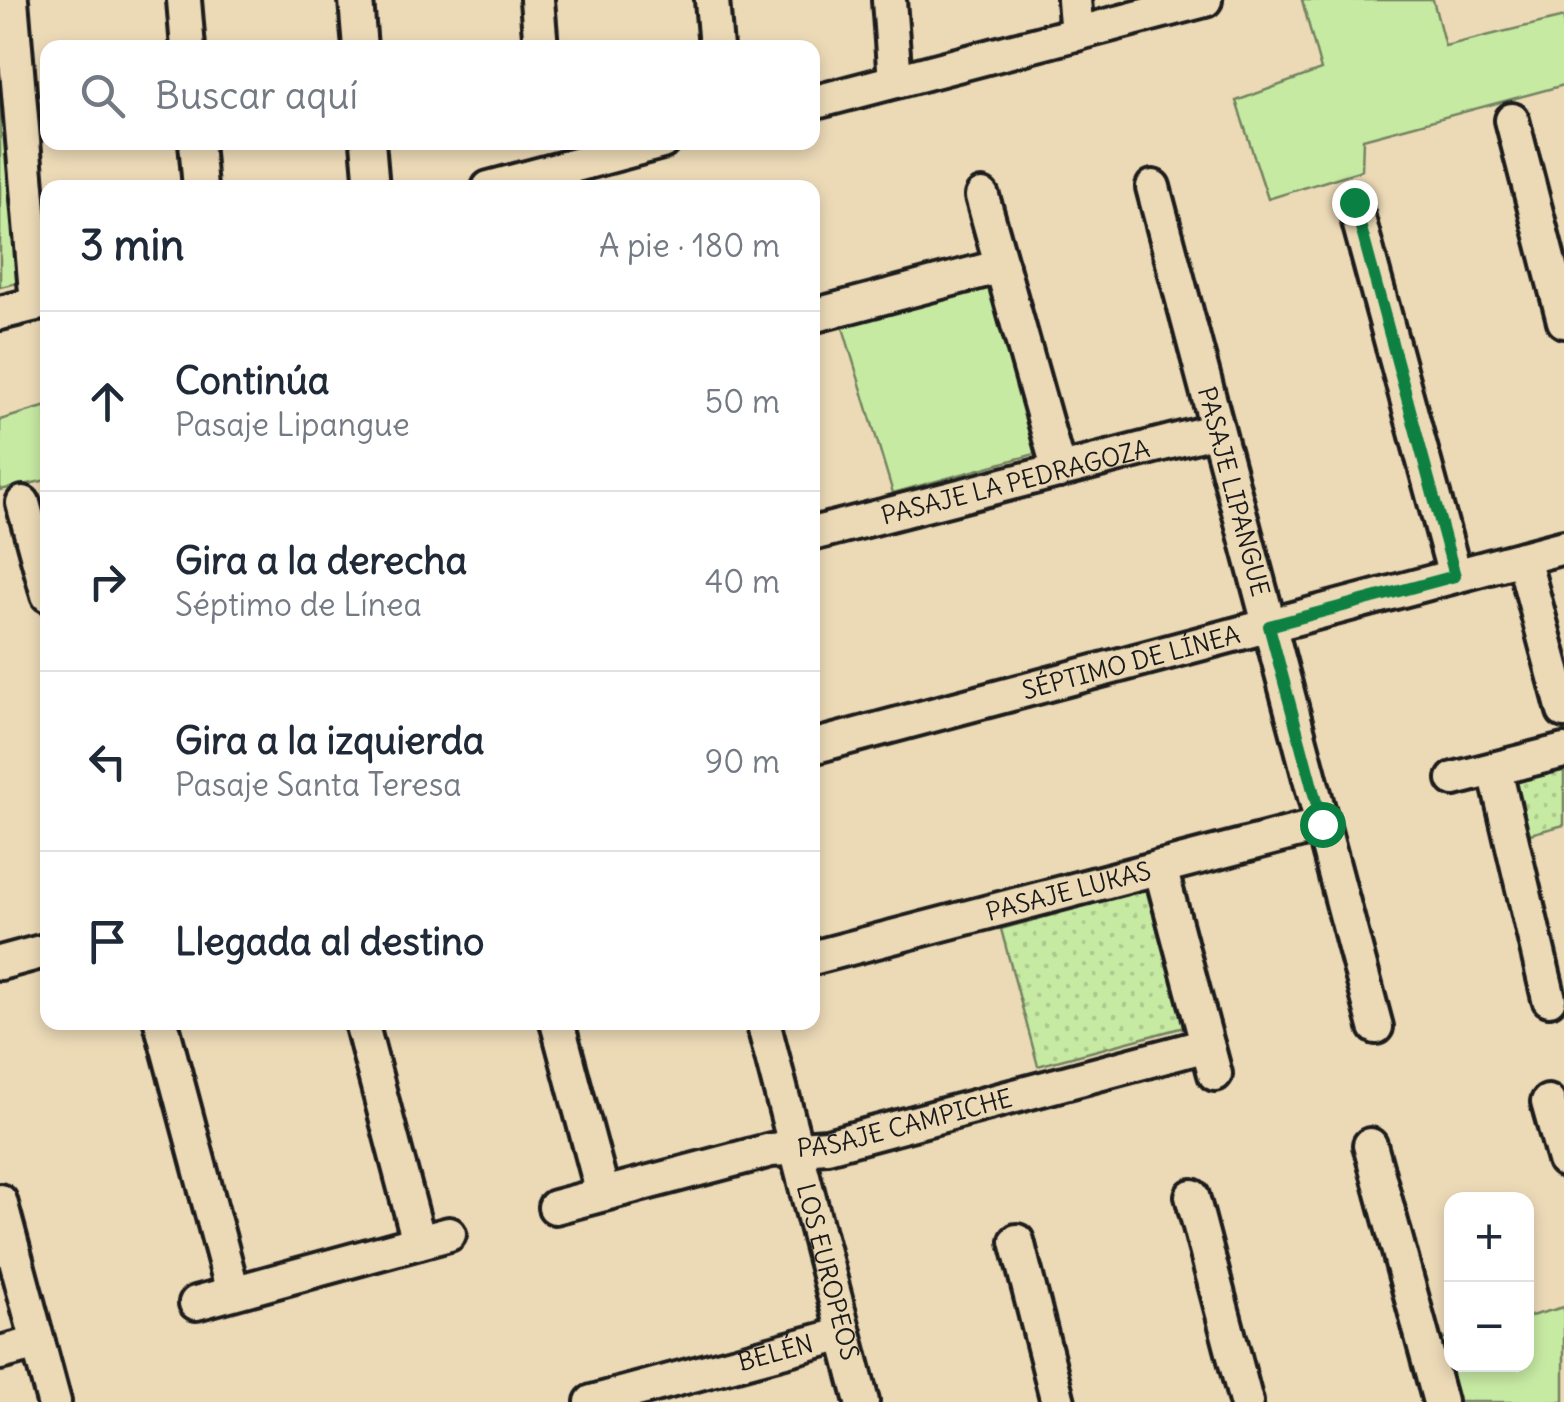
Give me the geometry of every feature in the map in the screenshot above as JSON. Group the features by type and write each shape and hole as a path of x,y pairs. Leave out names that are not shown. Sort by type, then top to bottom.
{"street":[{"path":"11,0 40,283"},
{"path":"184,0 187,40"},
{"path":"356,0 359,40"},
{"path":"537,0 540,40"},
{"path":"712,0 715,40"},
{"path":"888,0 895,81"},
{"path":"1074,0 1077,34"},
{"path":"820,101 1205,0"},
{"path":"1512,120 1564,320"},
{"path":"197,150 199,180"},
{"path":"369,150 371,180"},
{"path":"512,180 626,150"},
{"name":"PASAJE LIPANGUE","path":"1153,187 1376,1027"},
{"path":"982,196 1059,471"},
{"path":"1354,202 1455,576"},
{"path":"820,314 1002,266"},
{"path":"0,314 40,304"},
{"name":"PASAJE LA PEDRAGOZA","path":"820,532 1217,430"},
{"path":"24,502 40,564"},
{"name":"SÉPTIMO DE LÍNEA","path":"820,745 1564,547"},
{"path":"1523,558 1564,711"},
{"path":"1454,780 1564,751"},
{"path":"1495,770 1549,999"},
{"name":"PASAJE LUKAS","path":"820,956 1322,824"},
{"name":"PASAJE CAMPICHE","path":"555,1206 771,1150 827,1146 1211,1059 1160,867"},
{"path":"0,963 40,952"},
{"path":"163,1030 233,1292"},
{"path":"196,1302 434,1238 364,1030"},
{"path":"559,1030 603,1194"},
{"name":"LOS EUROPEOS","path":"765,1030 862,1402"},
{"path":"1548,1102 1564,1160"},
{"path":"1370,1145 1440,1402"},
{"path":"1192,1196 1246,1402"},
{"path":"0,1201 54,1402"},
{"path":"1017,1241 1058,1402"},
{"name":"BELÉN","path":"592,1402 844,1334"},
{"path":"0,1353 38,1343"}],"green space":[{"path":"0,0 22,282 0,287"},
{"path":"1302,0 1433,0 1445,46 1564,17 1564,85 1363,139 1362,170 1268,199 1236,101 1321,70"},
{"path":"991,283 1042,452 893,493 841,321"},
{"path":"40,408 40,481 0,490 0,420"},
{"path":"1564,769 1564,825 1530,834 1515,783"},
{"path":"1146,889 1184,1027 1038,1066 1001,929"},
{"path":"1564,1307 1564,1402 1456,1402 1448,1372 1534,1372 1534,1315"}],"route":[{"path":"1322,824 1269,626 1455,576 1354,202"}]}
